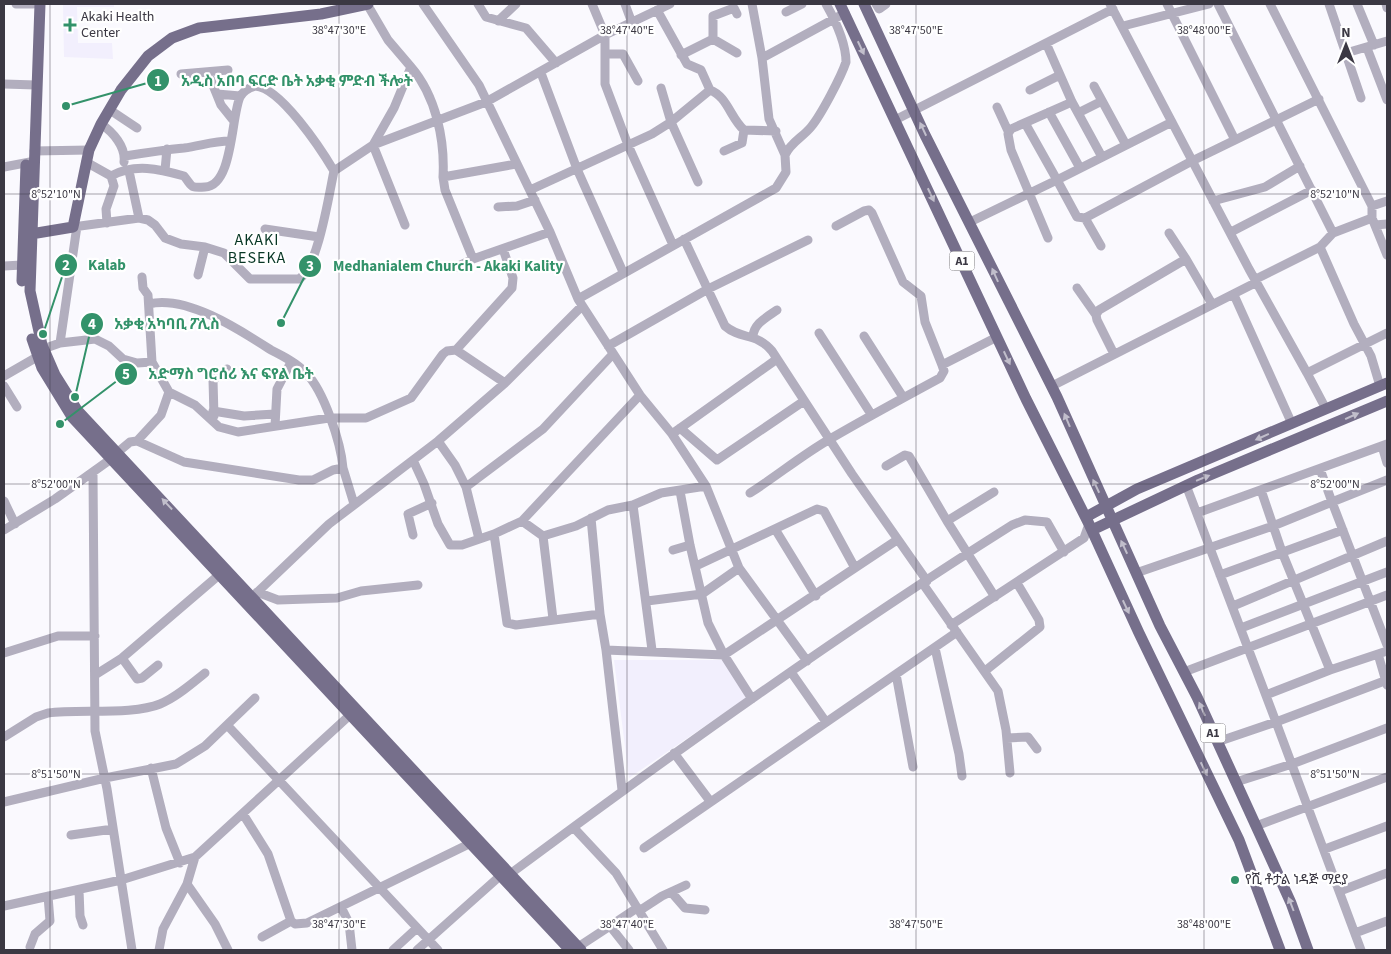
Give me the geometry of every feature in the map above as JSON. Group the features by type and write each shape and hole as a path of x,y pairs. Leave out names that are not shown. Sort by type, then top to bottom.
{"main road":[{"path":"33,4 30,291 40,353"},
{"path":"33,85 40,4"},
{"name":"A1","path":"864,4 1007,300 1052,386 1136,573 1236,782 1291,903 1308,950"},
{"path":"31,234 75,227 86,162 101,124 121,90 148,56 172,38 199,28 218,24 321,14 361,5"},
{"name":"A1","path":"842,8 997,337 1089,524 1137,629 1239,840 1280,950"},
{"path":"31,159 22,265 26,312 40,353 72,417 114,455 251,598 505,875 576,949"},
{"path":"1089,524 1106,507 1137,489 1384,385"},
{"path":"1089,524 1112,520 1186,485 1387,400"},
{"path":"114,455 219,575 251,598 350,715 469,844 505,875"}],"street":[{"path":"16,4 33,4"},
{"path":"423,4 473,74 550,232 580,303 640,395 676,431 717,460 804,401"},
{"path":"478,4 486,17 526,28 556,63"},
{"path":"498,21 516,4"},
{"path":"592,4 605,35 605,84 628,145 673,245"},
{"path":"624,4 632,23"},
{"path":"251,598 329,524 438,441 506,383 580,303 623,272 776,188 786,172 785,155 776,131 769,119 762,58 752,4"},
{"path":"786,12 802,4"},
{"path":"785,155 794,141 801,137 815,121 844,68 846,56 834,20 826,4"},
{"path":"876,4 879,9 886,4"},
{"path":"1166,4 1236,140"},
{"path":"1124,26 1209,4"},
{"path":"1218,4 1333,233"},
{"path":"1270,4 1372,206 1374,222 1387,255"},
{"path":"1328,4 1361,98"},
{"path":"1357,4 1387,100"},
{"path":"1386,4 1387,8"},
{"path":"361,5 422,82 438,121 443,150 445,190 473,258"},
{"path":"60,342 75,227 139,218 152,222 164,238 181,244 206,246 229,257 250,279 299,279 308,270 320,236 334,171 373,145 486,102 605,35 663,6 681,55 687,64 701,70 710,90 720,95 735,122 744,130 776,131"},
{"path":"895,120 1046,43 1111,6 1124,26 1213,201 1326,409"},
{"path":"712,39 714,16 725,7 734,8 737,14"},
{"path":"762,58 834,20 842,8"},
{"path":"681,55 712,39"},
{"path":"712,39 737,53"},
{"path":"1346,53 1387,41"},
{"path":"1046,43 1072,102 1102,157"},
{"path":"605,54 623,54 638,81"},
{"path":"373,145 394,108 411,67"},
{"path":"181,74 228,70"},
{"path":"541,72 578,169 623,272"},
{"path":"208,73 221,105 233,120"},
{"path":"1030,90 1060,75"},
{"path":"4,84 33,85"},
{"path":"112,176 126,170 155,168 184,176 190,186 210,187 220,178 240,96 244,91 255,86 268,89 314,140 334,171"},
{"path":"1094,86 1126,145"},
{"path":"661,88 672,122 698,182"},
{"path":"530,190 578,169 672,122 710,90"},
{"path":"217,94 240,96"},
{"path":"1025,123 1077,217 1085,218 1192,161 1319,99"},
{"path":"1078,113 1102,101"},
{"path":"1008,131 1072,102"},
{"path":"997,107 1008,131 1011,150 1048,238"},
{"path":"110,110 137,128"},
{"path":"1049,112 1080,168"},
{"path":"762,130 769,119"},
{"path":"970,222 1172,122"},
{"path":"101,124 114,135 124,156 139,218"},
{"path":"724,151 742,143 744,130"},
{"path":"124,156 184,148 214,140 230,141"},
{"path":"373,145 405,225"},
{"path":"165,170 168,149"},
{"path":"4,167 31,159 90,150"},
{"path":"86,162 112,176"},
{"path":"443,177 516,164"},
{"path":"1213,201 1264,187 1300,166"},
{"path":"107,223 106,209 114,186 112,176"},
{"path":"114,186 131,185"},
{"path":"1231,232 1312,190"},
{"path":"498,207 516,206 535,200"},
{"path":"1372,206 1387,201"},
{"path":"750,493 871,414 940,378 944,371 925,322 921,296 903,282 872,213 869,210 864,211 836,226"},
{"path":"1085,218 1101,246"},
{"path":"1052,386 1212,304 1234,295 1256,280 1320,248 1333,233 1374,222 1387,224"},
{"path":"265,229 320,236"},
{"path":"454,268 473,258 550,232"},
{"path":"1169,233 1212,304"},
{"path":"684,240 725,326 735,332 764,342 925,582 954,629 998,691 1007,738 1010,773"},
{"path":"466,487 543,429 610,351 708,289 808,240"},
{"path":"198,275 206,246"},
{"path":"1320,248 1384,385"},
{"path":"456,350 514,284 503,249"},
{"path":"1096,314 1098,310 1186,259"},
{"path":"4,266 22,265"},
{"path":"142,277 149,304 152,362 169,392 195,405 219,427 238,432 329,418 370,417 405,402 416,393 433,366 447,351 456,350 506,383"},
{"path":"1077,288 1096,314 1114,354"},
{"path":"1234,295 1292,424"},
{"path":"149,304 163,301 190,308 231,325 306,372 338,438 342,468 354,504"},
{"path":"753,337 753,331 757,324 778,310"},
{"path":"819,333 871,414"},
{"path":"1307,373 1387,333"},
{"path":"864,336 903,397"},
{"path":"942,365 997,337"},
{"path":"4,376 60,342 95,339 109,346 123,360 137,363 152,362"},
{"path":"676,431 777,360"},
{"path":"275,426 278,389 292,362"},
{"path":"214,422 213,380 227,369"},
{"path":"4,386 17,407"},
{"path":"138,441 161,415 169,392"},
{"path":"413,460 432,503 438,524 450,545 462,545 494,534 522,521 640,395"},
{"path":"214,411 244,416 275,414"},
{"path":"676,431 706,486 739,568 779,620 807,661"},
{"path":"4,530 93,473 130,442 138,441 184,462 299,480 313,480 332,470 342,468"},
{"path":"438,441 455,465 466,487 479,539"},
{"path":"1197,513 1384,445 1387,463"},
{"path":"886,466 905,455 910,456 947,521 995,597"},
{"path":"1320,469 1372,601 1387,645"},
{"path":"93,473 94,711 97,745 114,829 132,950"},
{"path":"1136,573 1272,526 1387,480"},
{"path":"1186,485 1325,849 1361,950"},
{"path":"543,536 576,526 619,507 633,505 661,493 706,486"},
{"path":"1261,490 1272,526 1330,670"},
{"path":"680,491 708,623 724,655 752,699"},
{"path":"947,521 994,492"},
{"path":"4,501 15,524"},
{"path":"413,535 408,514 432,503"},
{"path":"633,505 652,650"},
{"path":"696,566 821,509 855,568"},
{"path":"591,518 600,614 622,790"},
{"path":"417,950 505,875 574,828 622,790 807,661 1012,525 1025,520 1047,522 1064,552"},
{"path":"522,521 543,536 553,619"},
{"path":"644,848 935,648 954,629 995,597 1084,538 1089,524"},
{"path":"775,529 816,596"},
{"path":"1220,575 1343,530"},
{"path":"494,534 507,623 516,625 600,614"},
{"path":"606,650 652,650 724,655 816,596 897,540"},
{"path":"1233,606 1387,542"},
{"path":"672,550 690,545"},
{"path":"647,601 702,594 739,568"},
{"path":"1241,628 1387,572"},
{"path":"95,675 122,658 219,575"},
{"path":"985,672 1040,627 1039,620 1017,583"},
{"path":"251,598 278,600 337,598 367,590 418,585"},
{"path":"1184,672 1387,595"},
{"path":"4,653 58,636 95,636"},
{"path":"935,648 959,754 962,776"},
{"path":"1266,695 1330,670 1387,651"},
{"path":"1217,742 1387,682 1378,654"},
{"path":"122,658 137,678 142,678 158,665"},
{"path":"792,672 826,722"},
{"path":"4,737 36,717 48,713 94,711 160,704 172,698 205,673"},
{"path":"896,674 913,767"},
{"path":"4,810 7,802 182,761 205,746 228,726 255,698"},
{"path":"4,906 121,880 195,857 350,715"},
{"path":"228,726 438,950"},
{"path":"1236,782 1292,764 1387,728"},
{"path":"1007,738 1028,736 1037,749"},
{"path":"674,753 710,801"},
{"path":"151,768 166,828 180,863"},
{"path":"1256,826 1387,777"},
{"path":"243,814 268,854 291,921 296,924 308,923 469,844"},
{"path":"1325,849 1387,826"},
{"path":"574,828 616,873 663,950"},
{"path":"71,835 114,829"},
{"path":"159,950 163,929 187,884 195,857"},
{"path":"1340,891 1387,873"},
{"path":"187,884 215,924 228,950"},
{"path":"576,949 610,926 662,896 686,885"},
{"path":"79,890 80,916 83,925"},
{"path":"672,893 685,908 705,910"},
{"path":"30,947 35,934 50,921 48,896"},
{"path":"342,907 348,923 352,950"},
{"path":"262,936 291,921"},
{"path":"1355,933 1387,921"},
{"path":"610,926 629,950"},
{"path":"393,950 417,928"}],"shaded area":[{"name":"Akaki Health Center","path":"63,4 114,4 114,7 77,7 78,43 112,43 113,59 64,57"},
{"path":"614,660 726,660 746,698 629,778"}],"place":[{"name":"Akaki Health Center","path":"70,25"},
{"name":"አዲስ አበባ ፍርድ ቤት አቃቂ ምድብ ችሎት","path":"66,106"},
{"name":"Medhanialem Church - Akaki Kality","path":"281,323"},
{"name":"Kalab","path":"43,334"},
{"name":"አቃቂ አካባቢ ፖሊስ","path":"75,397"},
{"name":"አድማስ ግሮሰሪ እና ፍየል ቤት","path":"60,424"},
{"name":"የሺ ቶታል ነዳጅ ማደያ","path":"1235,880"}],"district":[{"name":"AKAKI BESEKA","path":"257,249"}]}
